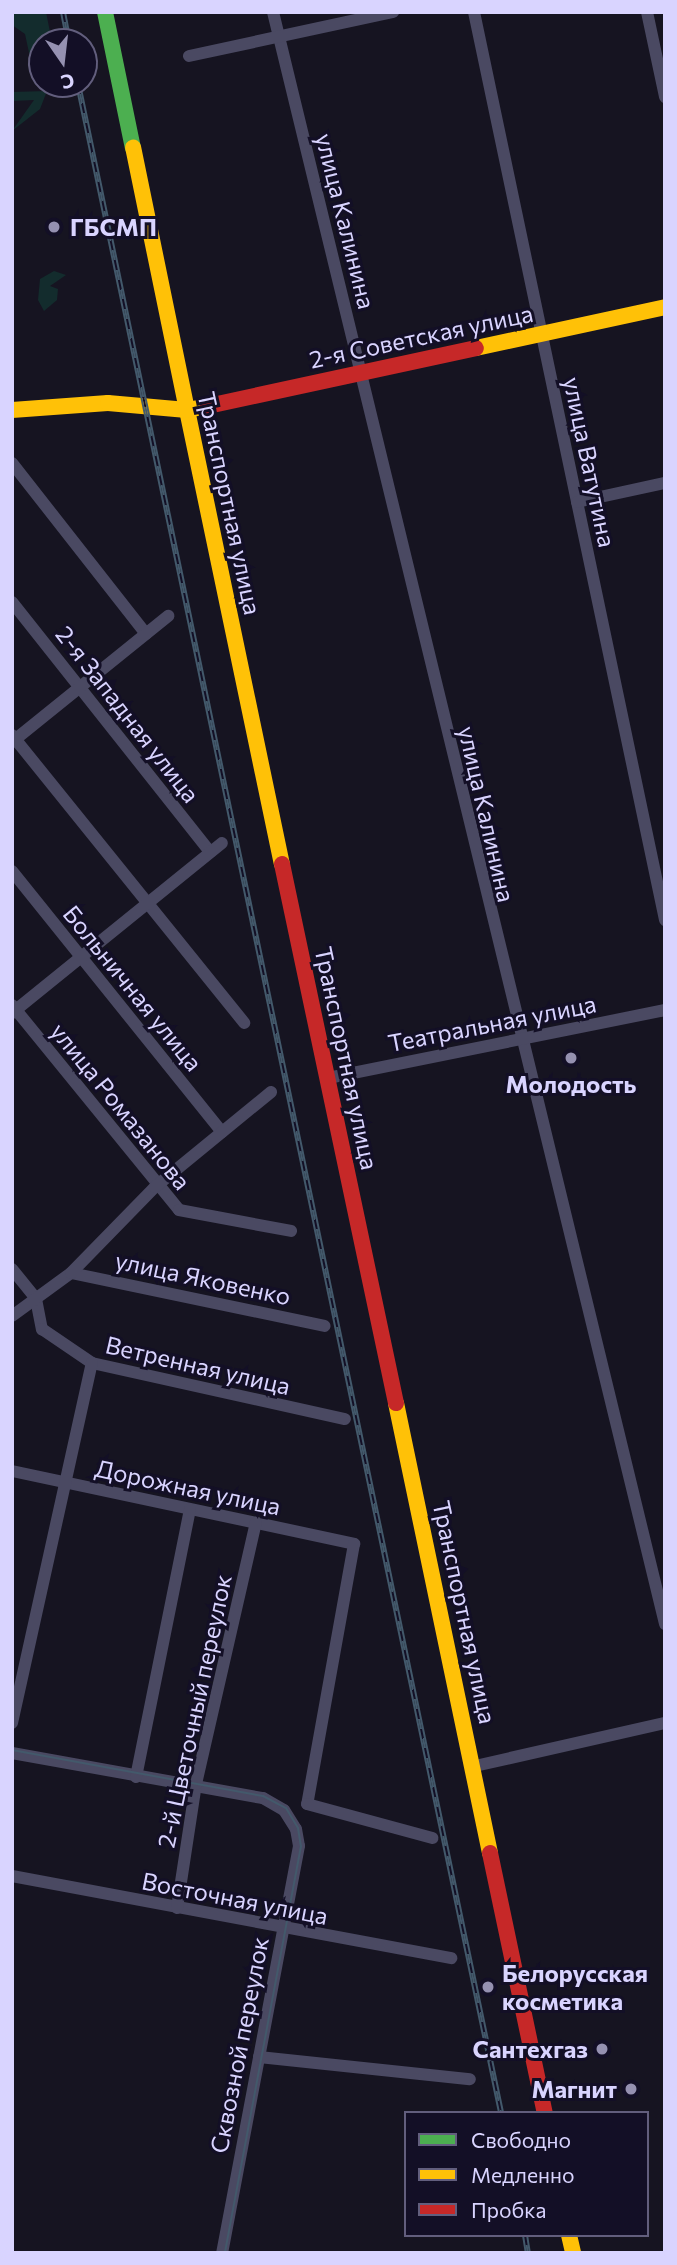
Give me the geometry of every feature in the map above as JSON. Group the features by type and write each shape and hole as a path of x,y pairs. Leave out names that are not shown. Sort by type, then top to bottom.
{"main road":[{"name":"Транспортная улица","path":"105,12 475,1766 545,2111"},
{"name":"2-я Советская улица","path":"12,410 108,403 187,410 665,307"}],"street":[{"name":"улица Калинина","path":"274,12 519,1038 665,1624"},
{"path":"190,56 393,12"},
{"name":"улица Ватутина","path":"474,12 665,920"},
{"path":"647,12 665,97"},
{"path":"12,464 146,634"},
{"path":"577,502 665,483"},
{"name":"2-я Западная улица","path":"12,603 210,852"},
{"path":"168,616 13,739 244,1023"},
{"path":"14,1010 222,843"},
{"name":"Больничная улица","path":"12,871 222,1132"},
{"name":"улица Ромазанова","path":"14,1010 155,1187 179,1210 291,1231"},
{"name":"Театральная улица","path":"328,1078 665,1010"},
{"path":"12,1316 71,1273 155,1187 271,1092"},
{"path":"12,1269 36,1298"},
{"name":"улица Яковенко","path":"71,1273 325,1326"},
{"name":"Ветренная улица","path":"36,1298 42,1329 92,1363 345,1419"},
{"path":"12,1723 68,1483 92,1363"},
{"name":"Дорожная улица","path":"12,1471 354,1544 307,1804 432,1838"},
{"name":"2-й Цветочный переулок","path":"136,1777 190,1509"},
{"name":"2-й Цветочный переулок","path":"177,1908 196,1787 257,1523"},
{"path":"475,1766 665,1723"},
{"path":"12,1753 196,1787"},
{"name":"Сквозной переулок","path":"196,1787 275,1804 292,1819 299,1846 222,2253"},
{"name":"Восточная улица","path":"12,1876 283,1931 451,1958"},
{"path":"259,2057 470,2079"}],"green space":[{"path":"12,12 46,12 49,28 28,28 28,48 25,34 12,25"},
{"path":"12,92 28,92 28,98 44,98 40,109 12,131 34,100 12,101"},
{"path":"54,271 66,275 50,286 58,289 57,300 44,311 38,300 40,279"}],"tram line":[{"path":"12,1750 263,1796 286,1808 298,1828 301,1846 225,2253"}],"railway":[{"path":"63,12 66,28"},
{"path":"81,98 501,2111"},
{"path":"525,2237 528,2253"}],"traffic: fast":[{"path":"105,12 133,148"}],"traffic: slow":[{"path":"12,410 108,403 187,410 133,148"},
{"path":"476,348 665,307"},
{"path":"208,406 187,410 282,864"},
{"path":"396,1403 490,1853"},
{"path":"569,2237 573,2253"}],"traffic: jam":[{"path":"208,406 476,348"},
{"path":"282,864 396,1403"},
{"path":"490,1853 545,2111"}],"place":[{"name":"ГБСМП","path":"54,227"},
{"name":"Молодость","path":"571,1058"},
{"name":"Белорусская косметика","path":"488,1987"},
{"name":"Сантехгаз","path":"602,2049"},
{"name":"Магнит","path":"631,2089"}]}
